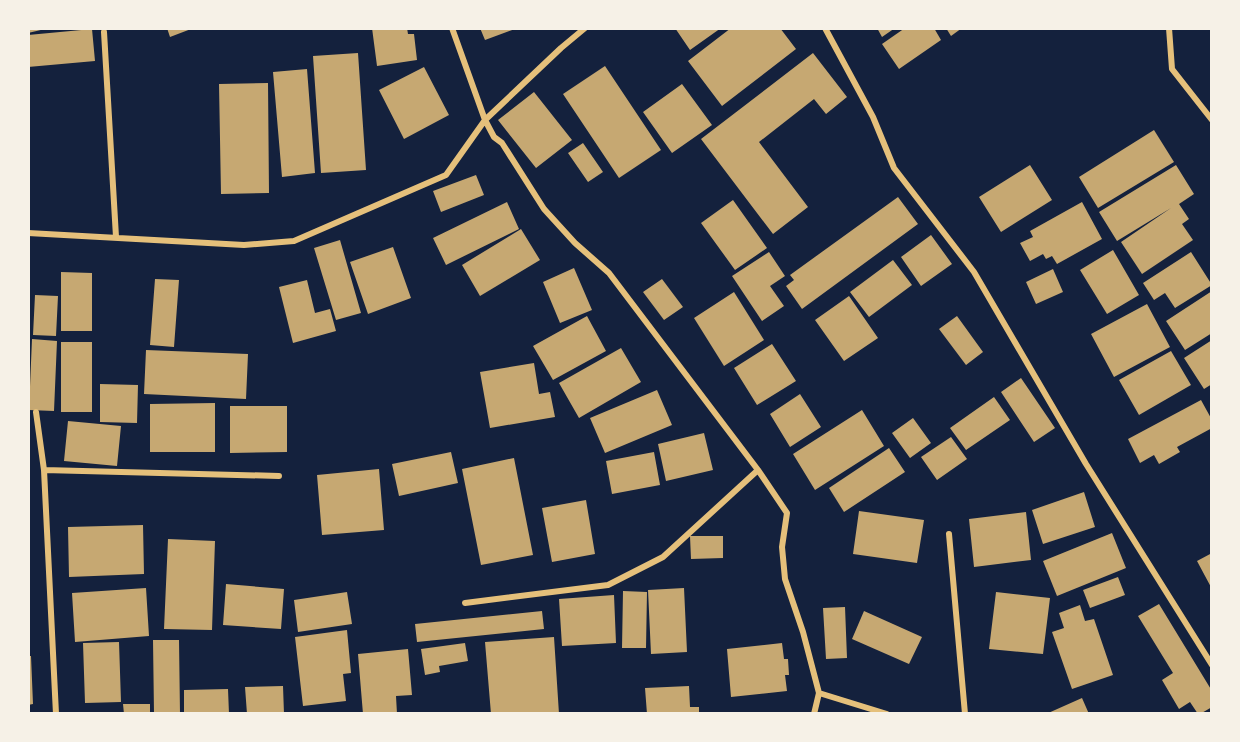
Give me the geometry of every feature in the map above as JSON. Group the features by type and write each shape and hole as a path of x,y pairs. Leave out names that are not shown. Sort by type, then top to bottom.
{"street":[{"path":"453,28 485,120 494,137 502,143 544,209 575,243 609,273 788,513 782,547 785,579 803,632 819,693 814,714"},
{"path":"28,233 244,245 294,241 446,175 485,120 585,28"},
{"path":"825,28 873,117 894,168 974,272 1086,464 1212,665"},
{"path":"1169,28 1172,69 1212,120"},
{"path":"104,32 116,237"},
{"path":"36,412 44,470 56,714"},
{"path":"44,470 279,476"},
{"path":"465,603 608,585 663,557 758,470"},
{"path":"949,534 965,714"},
{"path":"819,693 887,714"}],"building":[{"path":"28,28 45,28 45,29 28,33"},
{"path":"167,28 191,28 191,29 170,37"},
{"path":"372,28 407,28 408,34 414,34 417,60 377,66"},
{"path":"480,28 515,28 515,29 485,40"},
{"path":"675,28 721,28 690,50"},
{"path":"731,28 780,28 796,49 722,106 688,61"},
{"path":"877,28 895,28 882,37"},
{"path":"905,28 934,28 941,40 899,69 882,44"},
{"path":"946,28 962,28 951,36"},
{"path":"92,29 95,61 28,67 28,35"},
{"path":"358,53 366,170 321,173 313,56"},
{"path":"813,53 847,97 826,114 814,99 759,142 808,207 773,234 701,139"},
{"path":"605,66 661,150 619,178 563,94"},
{"path":"424,67 449,115 404,139 379,90"},
{"path":"307,69 315,173 282,177 273,72"},
{"path":"268,83 269,193 221,194 219,84"},
{"path":"682,84 712,125 672,153 643,112"},
{"path":"534,92 572,140 536,168 498,120"},
{"path":"1154,130 1174,162 1098,208 1079,177"},
{"path":"583,143 603,172 588,182 568,153"},
{"path":"1030,165 1052,200 1001,232 979,197"},
{"path":"1176,165 1194,194 1179,204 1189,219 1182,224 1193,240 1142,274 1121,242 1171,208 1117,241 1099,212"},
{"path":"476,175 484,195 441,212 433,191"},
{"path":"898,197 918,224 802,309 786,286 794,280 790,275"},
{"path":"733,200 767,248 735,270 701,223"},
{"path":"507,202 519,229 446,265 433,238"},
{"path":"1082,202 1102,239 1057,264 1052,256 1046,259 1043,254 1030,261 1020,243 1033,237 1030,231"},
{"path":"521,229 540,260 480,296 462,265"},
{"path":"931,235 952,264 921,286 901,257"},
{"path":"340,240 361,313 336,320 314,248"},
{"path":"393,247 411,298 368,314 350,262"},
{"path":"1113,250 1139,295 1107,314 1080,270"},
{"path":"769,252 785,276 770,286 784,306 762,321 732,276"},
{"path":"1191,252 1212,285 1175,308 1165,293 1154,300 1143,283"},
{"path":"893,260 912,285 869,317 850,292"},
{"path":"574,268 592,310 560,323 543,282"},
{"path":"1053,269 1063,292 1036,304 1026,282"},
{"path":"61,272 92,273 92,331 61,331"},
{"path":"155,279 179,280 174,347 150,345"},
{"path":"662,279 683,307 664,320 643,292"},
{"path":"307,280 315,313 330,309 336,331 293,343 279,287"},
{"path":"1212,291 1212,333 1185,350 1166,321"},
{"path":"734,292 764,340 724,366 694,318"},
{"path":"35,295 58,296 56,336 33,335"},
{"path":"849,296 878,338 844,361 815,320"},
{"path":"1147,304 1170,347 1114,377 1091,334"},
{"path":"587,316 606,351 553,380 533,346"},
{"path":"957,316 983,352 966,365 939,329"},
{"path":"32,339 57,341 54,411 29,410"},
{"path":"1212,340 1212,384 1204,389 1184,358"},
{"path":"61,342 92,342 92,412 61,412"},
{"path":"772,344 796,381 757,405 734,368"},
{"path":"621,348 641,382 579,418 559,383"},
{"path":"146,350 248,354 246,399 144,394"},
{"path":"1171,351 1191,385 1139,415 1119,380"},
{"path":"534,363 539,394 550,392 555,417 490,428 480,372"},
{"path":"1021,378 1055,428 1034,442 1001,392"},
{"path":"100,384 138,385 137,423 100,422"},
{"path":"657,390 672,425 605,453 590,418"},
{"path":"800,394 821,427 790,447 770,414"},
{"path":"994,397 1010,420 966,450 950,428"},
{"path":"1201,400 1212,420 1212,428 1177,447 1180,452 1159,464 1154,455 1140,463 1128,439"},
{"path":"215,403 215,452 150,452 150,404"},
{"path":"230,406 287,406 287,452 230,453"},
{"path":"862,410 884,446 815,490 793,454"},
{"path":"913,418 931,443 910,458 892,433"},
{"path":"68,421 121,426 117,466 64,461"},
{"path":"704,433 713,470 666,481 658,444"},
{"path":"951,437 967,459 937,480 921,457"},
{"path":"889,448 905,472 844,512 829,488"},
{"path":"451,452 458,483 399,496 392,464"},
{"path":"654,452 660,485 612,494 606,461"},
{"path":"514,458 533,555 481,565 462,469"},
{"path":"379,469 384,530 322,535 317,475"},
{"path":"1084,492 1095,527 1043,544 1032,510"},
{"path":"586,500 595,554 552,562 542,508"},
{"path":"859,511 924,520 917,563 853,554"},
{"path":"1026,512 1031,560 974,567 969,519"},
{"path":"143,525 144,574 69,577 68,527"},
{"path":"1112,533 1126,568 1057,596 1043,561"},
{"path":"690,536 723,536 723,558 691,559"},
{"path":"168,539 215,541 212,630 164,629"},
{"path":"1212,553 1212,589 1197,561"},
{"path":"1118,577 1125,595 1090,608 1083,590"},
{"path":"226,584 284,589 281,629 223,625"},
{"path":"146,588 149,636 75,642 72,593"},
{"path":"684,588 687,652 651,654 648,590"},
{"path":"623,591 647,592 646,648 622,648"},
{"path":"347,592 352,624 298,632 294,600"},
{"path":"996,592 1050,598 1043,654 989,649"},
{"path":"614,595 616,643 562,646 559,599"},
{"path":"1159,604 1212,691 1212,707 1200,714 1190,702 1179,709 1162,680 1173,673 1138,616"},
{"path":"1080,605 1085,621 1094,619 1113,675 1072,689 1052,632 1064,628 1059,613"},
{"path":"845,607 847,658 826,659 823,608"},
{"path":"542,611 544,629 417,642 415,624"},
{"path":"864,611 922,637 909,664 852,639"},
{"path":"347,630 351,673 343,674 346,701 303,706 295,637"},
{"path":"554,637 559,714 491,714 485,642"},
{"path":"153,640 179,640 180,714 154,714"},
{"path":"119,642 121,702 85,703 83,643"},
{"path":"465,643 468,661 439,666 440,672 425,675 421,649"},
{"path":"782,643 784,659 788,659 789,675 785,675 787,691 731,697 727,649"},
{"path":"408,649 412,695 396,696 397,714 363,714 358,654"},
{"path":"28,656 31,656 33,704 28,705"},
{"path":"283,686 284,714 247,714 245,687"},
{"path":"689,686 690,707 699,707 699,714 647,714 645,688"},
{"path":"228,689 229,714 184,714 184,690"},
{"path":"1082,698 1089,714 1046,714"},
{"path":"123,704 150,704 150,714 124,714"}]}
